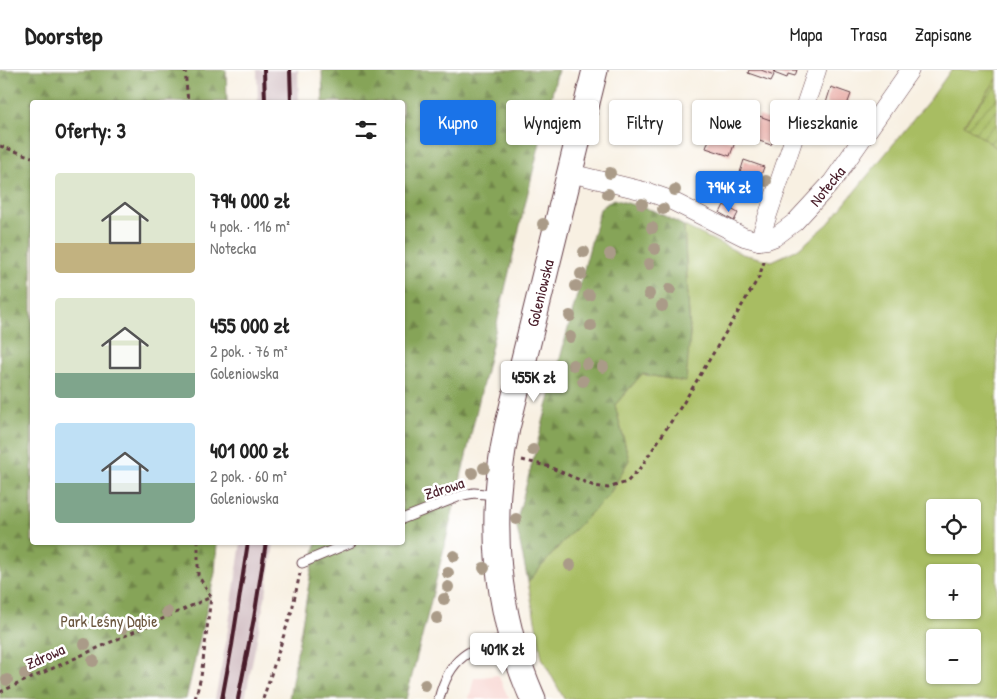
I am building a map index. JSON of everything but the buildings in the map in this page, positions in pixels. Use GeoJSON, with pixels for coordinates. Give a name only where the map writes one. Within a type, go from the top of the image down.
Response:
{"type":"FeatureCollection","features":[{"type":"Feature","properties":{"kind":"street","name":"Goleniowska"},"geometry":{"type":"LineString","coordinates":[[533,699],[511,636],[500,583],[496,529],[498,495],[502,456],[595,70]]}},
{"type":"Feature","properties":{"kind":"street"},"geometry":{"type":"LineString","coordinates":[[570,173],[648,192],[668,199],[744,237],[759,241],[817,70]]}},
{"type":"Feature","properties":{"kind":"street","name":"Notecka"},"geometry":{"type":"LineString","coordinates":[[759,241],[775,237],[795,222],[832,182],[910,70]]}},
{"type":"Feature","properties":{"kind":"lane","name":"Zdrowa"},"geometry":{"type":"LineString","coordinates":[[405,519],[463,495],[474,493],[498,495]]}},
{"type":"Feature","properties":{"kind":"lane"},"geometry":{"type":"LineString","coordinates":[[302,563],[345,545]]}},
{"type":"Feature","properties":{"kind":"lane"},"geometry":{"type":"LineString","coordinates":[[439,699],[445,678],[458,660],[474,650],[511,636]]}},
{"type":"Feature","properties":{"kind":"path"},"geometry":{"type":"LineString","coordinates":[[185,70],[188,100]]}},
{"type":"Feature","properties":{"kind":"path"},"geometry":{"type":"LineString","coordinates":[[0,146],[30,156]]}},
{"type":"Feature","properties":{"kind":"path"},"geometry":{"type":"LineString","coordinates":[[502,456],[547,466],[594,486],[608,488],[627,482],[642,467],[684,402],[759,277],[764,262],[764,248],[759,241]]}},
{"type":"Feature","properties":{"kind":"path"},"geometry":{"type":"LineString","coordinates":[[195,699],[201,677],[211,597],[198,575],[198,545]]}},
{"type":"Feature","properties":{"kind":"path"},"geometry":{"type":"LineString","coordinates":[[263,699],[292,610],[302,563]]}},
{"type":"Feature","properties":{"kind":"path","name":"Zdrowa"},"geometry":{"type":"LineString","coordinates":[[0,692],[211,597]]}},
{"type":"Feature","properties":{"kind":"shaded area"},"geometry":{"type":"Polygon","coordinates":[[[257,70],[298,70],[299,100],[258,100],[257,70]]]}},
{"type":"Feature","properties":{"kind":"shaded area"},"geometry":{"type":"Polygon","coordinates":[[[241,545],[274,545],[245,699],[215,699],[226,643],[241,545]]]}},
{"type":"Feature","properties":{"kind":"shaded area"},"geometry":{"type":"Polygon","coordinates":[[[498,675],[509,699],[469,699],[474,678],[498,675]]]}},
{"type":"Feature","properties":{"kind":"green space","name":"Park Leśny Dąbie"},"geometry":{"type":"Polygon","coordinates":[[[0,70],[226,70],[227,100],[30,100],[30,545],[217,545],[215,573],[186,699],[0,699],[0,70]]]}},
{"type":"Feature","properties":{"kind":"green space"},"geometry":{"type":"Polygon","coordinates":[[[322,70],[558,70],[551,100],[506,100],[506,145],[540,145],[446,542],[406,699],[289,699],[316,545],[405,545],[405,100],[323,100],[322,70]]]}},
{"type":"Feature","properties":{"kind":"green space"},"geometry":{"type":"Polygon","coordinates":[[[951,70],[997,70],[997,79],[964,124],[997,148],[997,699],[564,699],[542,658],[528,582],[567,537],[609,495],[629,460],[615,405],[642,374],[685,382],[690,334],[684,226],[742,254],[772,261],[800,248],[828,224],[931,98],[951,70]]]}},
{"type":"Feature","properties":{"kind":"green space"},"geometry":{"type":"Polygon","coordinates":[[[997,79],[997,148],[964,125],[997,79]]]}},
{"type":"Feature","properties":{"kind":"green space"},"geometry":{"type":"Polygon","coordinates":[[[613,199],[655,211],[684,226],[690,334],[686,382],[642,374],[615,405],[629,460],[609,495],[567,537],[528,582],[516,523],[600,209],[613,199]]]}},
{"type":"Feature","properties":{"kind":"railway"},"geometry":{"type":"LineString","coordinates":[[264,70],[265,100]]}},
{"type":"Feature","properties":{"kind":"railway"},"geometry":{"type":"LineString","coordinates":[[290,70],[291,100]]}},
{"type":"Feature","properties":{"kind":"railway"},"geometry":{"type":"LineString","coordinates":[[222,699],[248,545]]}},
{"type":"Feature","properties":{"kind":"railway"},"geometry":{"type":"LineString","coordinates":[[238,699],[266,545]]}}]}
